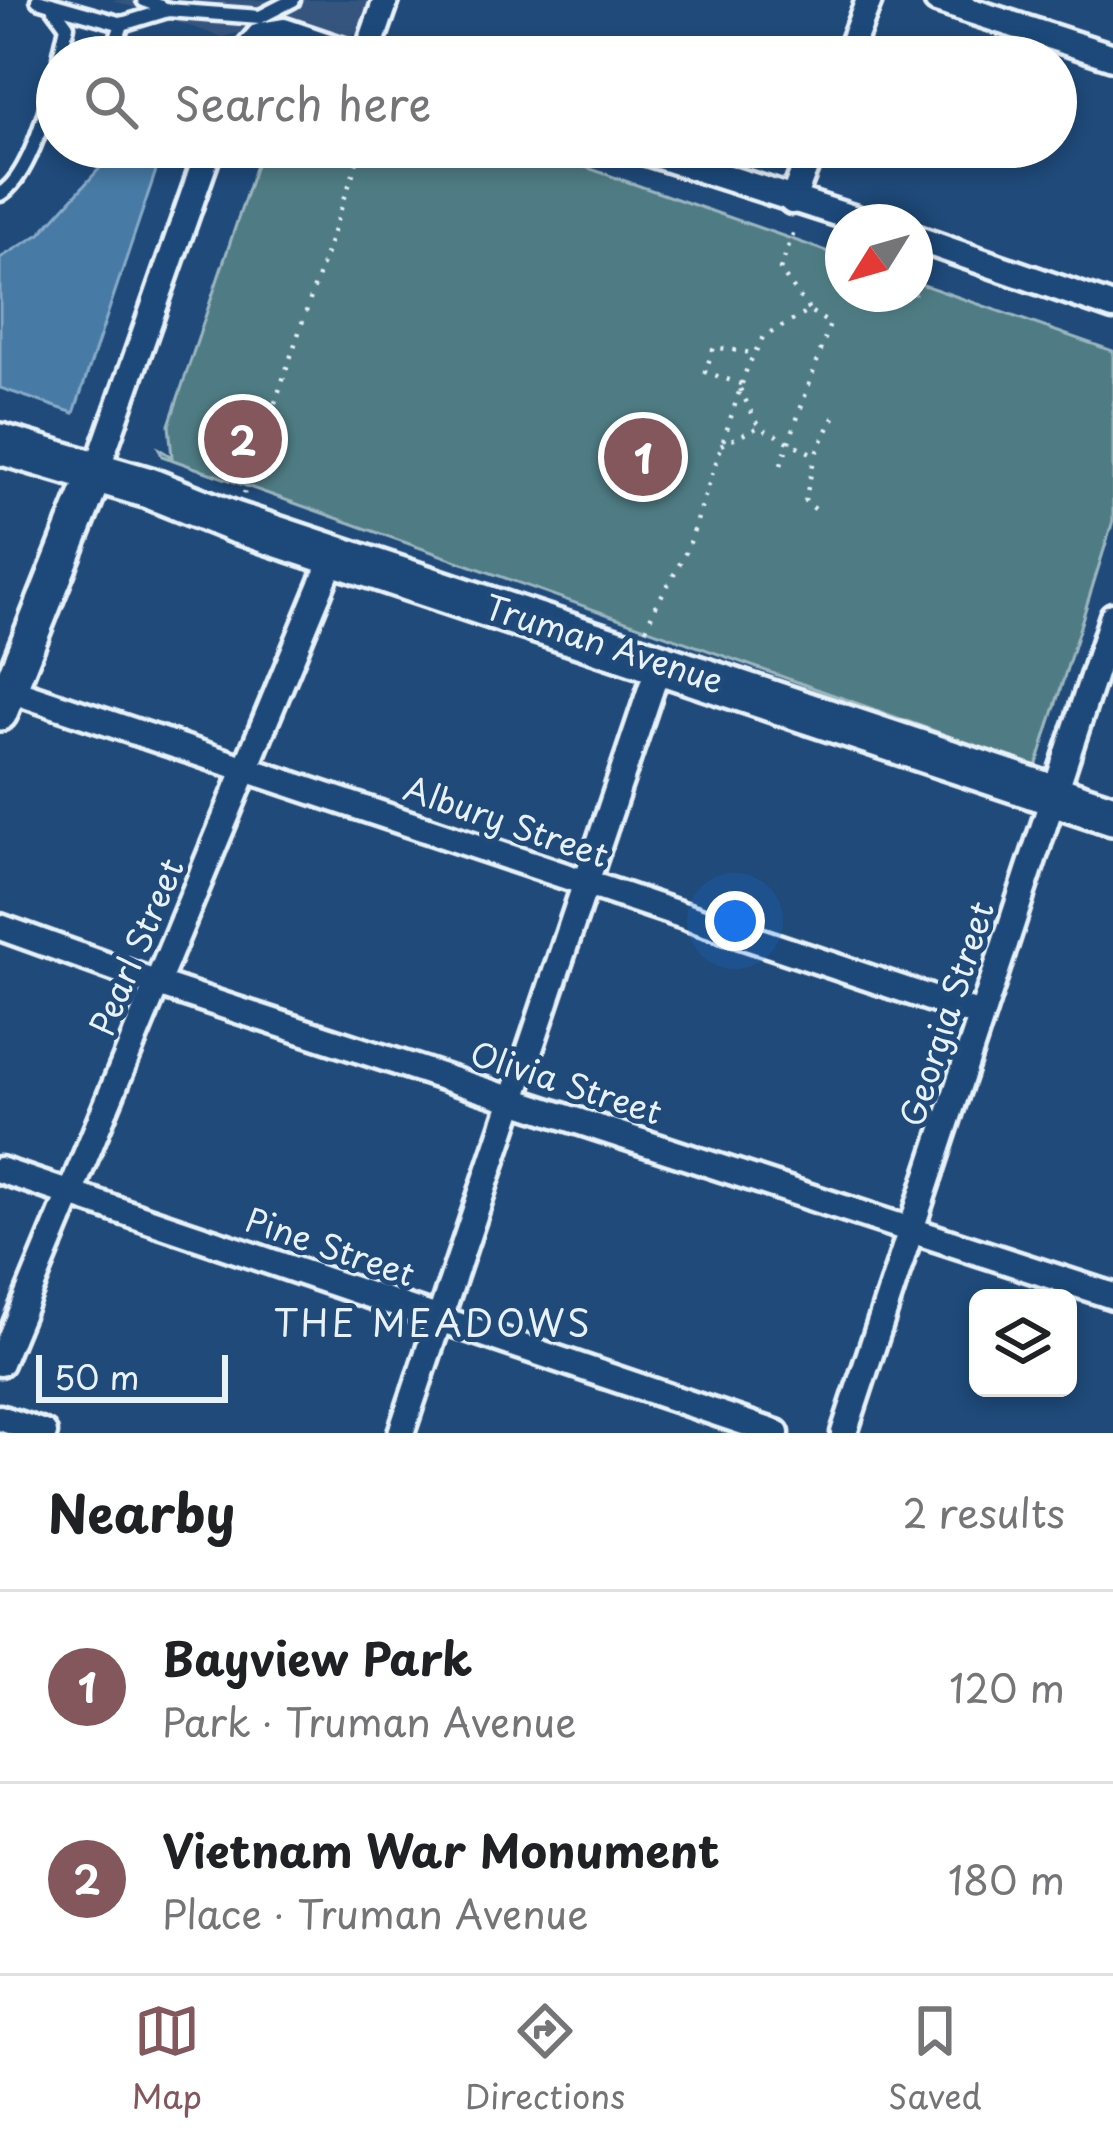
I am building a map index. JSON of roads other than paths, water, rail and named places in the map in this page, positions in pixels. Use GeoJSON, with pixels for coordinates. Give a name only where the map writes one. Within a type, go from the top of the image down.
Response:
{"type":"FeatureCollection","features":[{"type":"Feature","properties":{"kind":"main road","name":"Truman Avenue"},"geometry":{"type":"LineString","coordinates":[[0,443],[149,488],[334,555],[653,647],[1113,815]]}},
{"type":"Feature","properties":{"kind":"street"},"geometry":{"type":"LineString","coordinates":[[372,36],[386,0]]}},
{"type":"Feature","properties":{"kind":"street"},"geometry":{"type":"LineString","coordinates":[[856,36],[869,0]]}},
{"type":"Feature","properties":{"kind":"street"},"geometry":{"type":"LineString","coordinates":[[938,0],[1049,36]]}},
{"type":"Feature","properties":{"kind":"street"},"geometry":{"type":"LineString","coordinates":[[254,36],[260,26],[299,36]]}},
{"type":"Feature","properties":{"kind":"street"},"geometry":{"type":"LineString","coordinates":[[1077,45],[1113,57]]}},
{"type":"Feature","properties":{"kind":"street"},"geometry":{"type":"LineString","coordinates":[[5,702],[95,475],[203,168]]}},
{"type":"Feature","properties":{"kind":"street"},"geometry":{"type":"LineString","coordinates":[[694,168],[825,210]]}},
{"type":"Feature","properties":{"kind":"street"},"geometry":{"type":"LineString","coordinates":[[792,201],[805,168]]}},
{"type":"Feature","properties":{"kind":"street"},"geometry":{"type":"LineString","coordinates":[[933,244],[1113,307]]}},
{"type":"Feature","properties":{"kind":"street","name":"Pearl Street"},"geometry":{"type":"LineString","coordinates":[[0,1363],[334,555]]}},
{"type":"Feature","properties":{"kind":"street","name":"Georgia Street"},"geometry":{"type":"LineString","coordinates":[[844,1433],[1113,616]]}},
{"type":"Feature","properties":{"kind":"street"},"geometry":{"type":"LineString","coordinates":[[401,1433],[586,884],[653,647]]}},
{"type":"Feature","properties":{"kind":"street","name":"Albury Street"},"geometry":{"type":"LineString","coordinates":[[5,702],[247,770],[980,1015]]}},
{"type":"Feature","properties":{"kind":"street","name":"Olivia Street"},"geometry":{"type":"LineString","coordinates":[[0,927],[158,984],[1113,1296]]}},
{"type":"Feature","properties":{"kind":"street","name":"Pine Street"},"geometry":{"type":"LineString","coordinates":[[0,1170],[776,1433]]}},
{"type":"Feature","properties":{"kind":"street"},"geometry":{"type":"LineString","coordinates":[[0,1418],[44,1433]]}},
{"type":"Feature","properties":{"kind":"lane"},"geometry":{"type":"LineString","coordinates":[[144,0],[168,10],[260,26],[293,0]]}},
{"type":"Feature","properties":{"kind":"lane"},"geometry":{"type":"LineString","coordinates":[[248,0],[260,26]]}},
{"type":"Feature","properties":{"kind":"lane"},"geometry":{"type":"LineString","coordinates":[[45,2],[122,24],[168,10]]}},
{"type":"Feature","properties":{"kind":"lane"},"geometry":{"type":"LineString","coordinates":[[45,2],[67,26],[65,36]]}},
{"type":"Feature","properties":{"kind":"lane"},"geometry":{"type":"LineString","coordinates":[[118,36],[122,24]]}},
{"type":"Feature","properties":{"kind":"lane"},"geometry":{"type":"LineString","coordinates":[[0,194],[12,187],[36,135]]}},
{"type":"Feature","properties":{"kind":"place","name":"Vietnam War Monument"},"geometry":{"type":"Point","coordinates":[243,439]}},
{"type":"Feature","properties":{"kind":"place","name":"Bayview Park"},"geometry":{"type":"Point","coordinates":[643,457]}},
{"type":"Feature","properties":{"kind":"district","name":"THE MEADOWS"},"geometry":{"type":"Point","coordinates":[433,1324]}}]}
